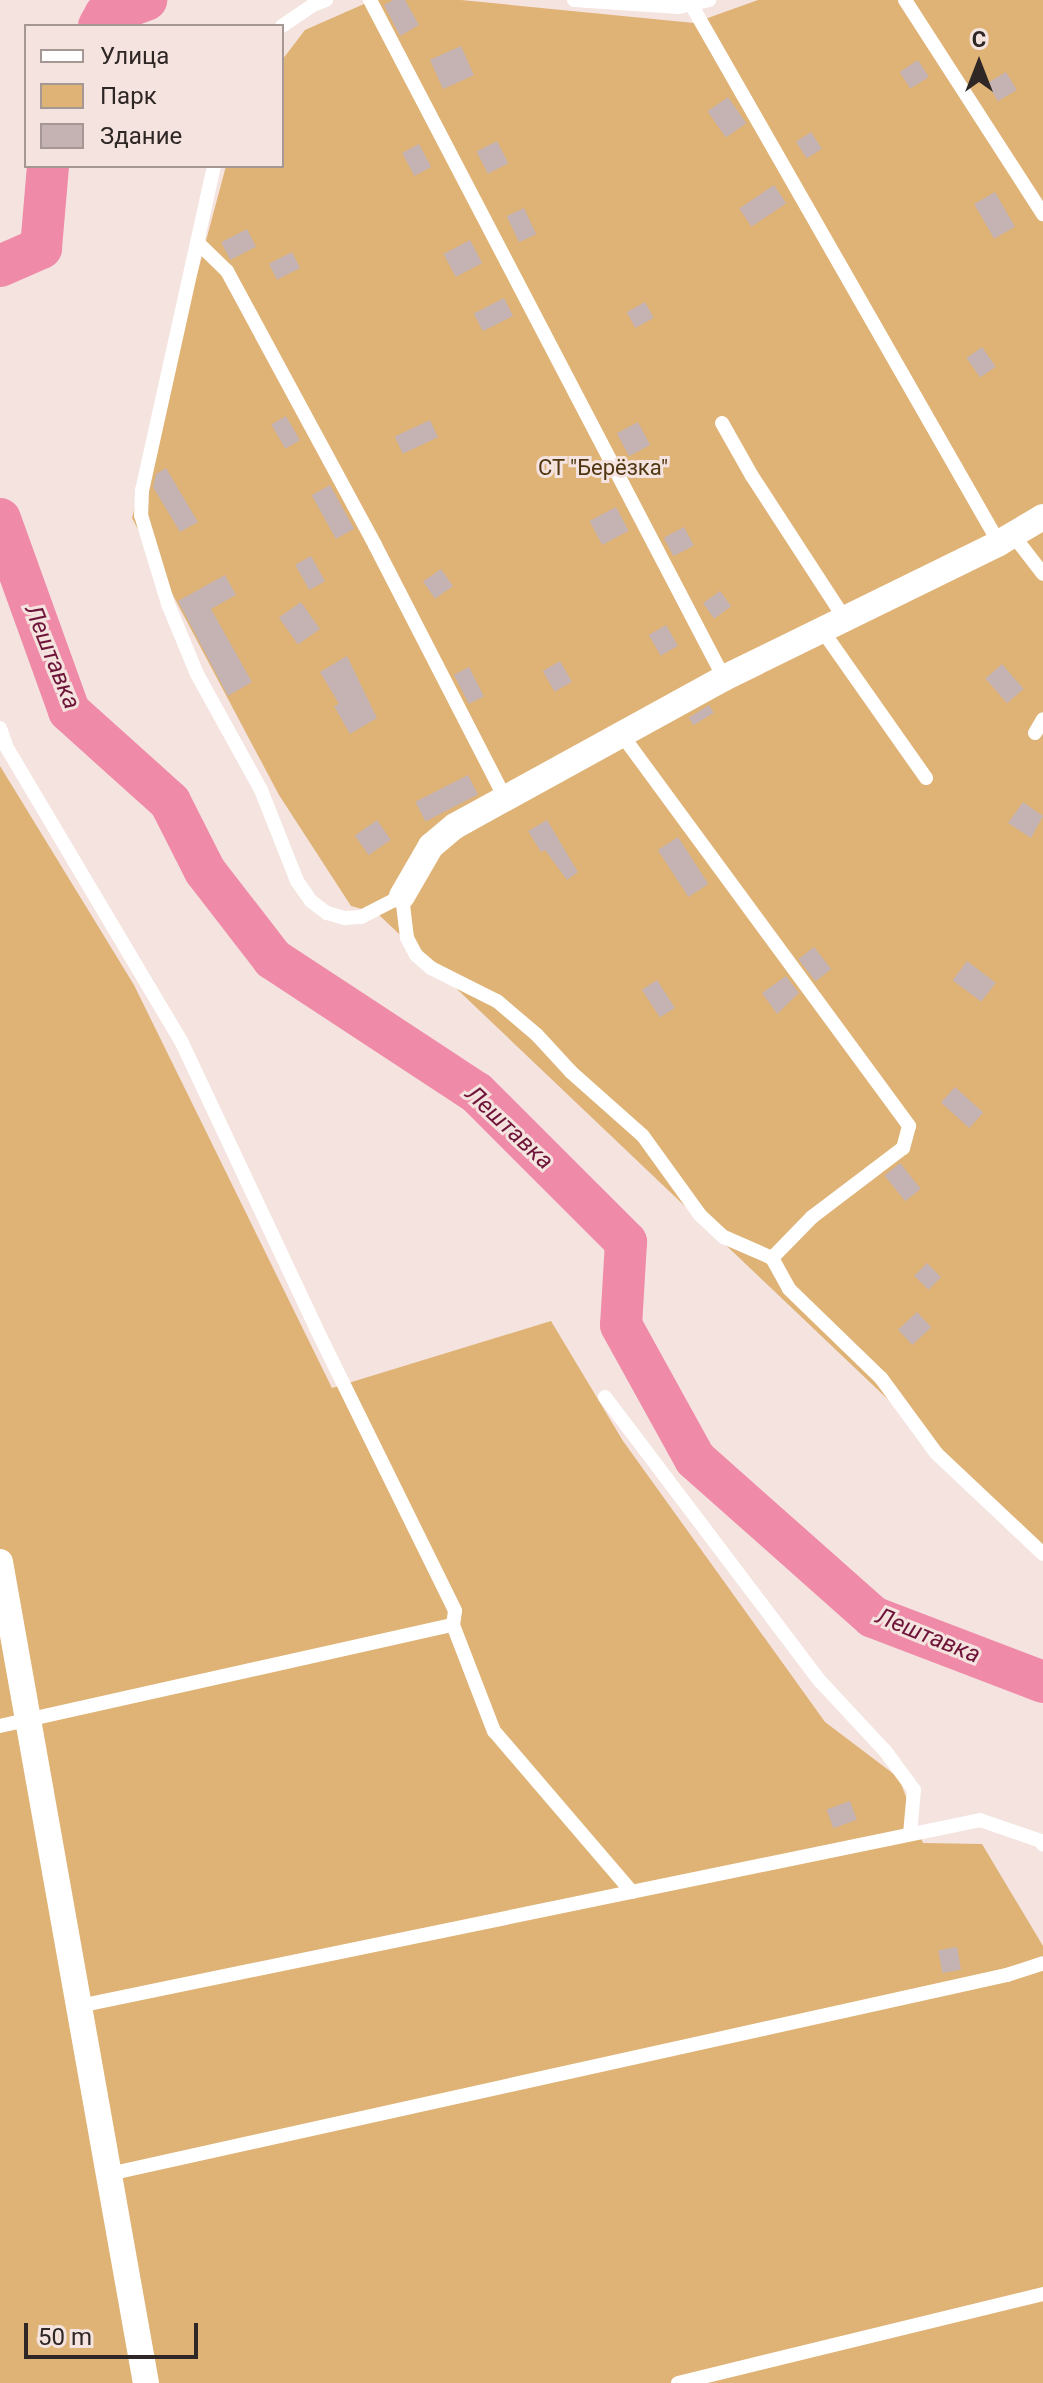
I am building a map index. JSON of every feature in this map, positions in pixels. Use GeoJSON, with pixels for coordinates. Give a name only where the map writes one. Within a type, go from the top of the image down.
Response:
{"type":"FeatureCollection","features":[{"type":"Feature","properties":{"kind":"street"},"geometry":{"type":"LineString","coordinates":[[402,896],[431,846],[455,826],[724,678],[1006,539],[1043,517]]}},
{"type":"Feature","properties":{"kind":"street"},"geometry":{"type":"LineString","coordinates":[[0,1562],[146,2383]]}},
{"type":"Feature","properties":{"kind":"lane"},"geometry":{"type":"LineString","coordinates":[[284,25],[326,0]]}},
{"type":"Feature","properties":{"kind":"lane"},"geometry":{"type":"LineString","coordinates":[[370,0],[724,678]]}},
{"type":"Feature","properties":{"kind":"lane"},"geometry":{"type":"LineString","coordinates":[[574,0],[692,6],[709,0]]}},
{"type":"Feature","properties":{"kind":"lane"},"geometry":{"type":"LineString","coordinates":[[905,0],[1043,214]]}},
{"type":"Feature","properties":{"kind":"lane"},"geometry":{"type":"LineString","coordinates":[[692,6],[1006,539],[1043,574]]}},
{"type":"Feature","properties":{"kind":"lane"},"geometry":{"type":"LineString","coordinates":[[214,168],[142,490],[145,538],[197,674],[261,790],[297,881],[311,901],[327,913],[345,918],[361,917],[402,896],[407,938],[416,955],[431,968],[497,1001],[537,1035],[571,1072],[643,1136],[700,1215],[724,1237],[772,1258],[789,1289],[881,1378],[936,1453],[1043,1554]]}},
{"type":"Feature","properties":{"kind":"lane"},"geometry":{"type":"LineString","coordinates":[[197,242],[227,271],[375,545],[506,800]]}},
{"type":"Feature","properties":{"kind":"lane"},"geometry":{"type":"LineString","coordinates":[[722,423],[834,624],[926,778]]}},
{"type":"Feature","properties":{"kind":"lane"},"geometry":{"type":"LineString","coordinates":[[1035,733],[1043,719]]}},
{"type":"Feature","properties":{"kind":"lane"},"geometry":{"type":"LineString","coordinates":[[0,728],[7,748],[182,1043],[455,1611],[453,1625],[494,1731],[632,1892]]}},
{"type":"Feature","properties":{"kind":"lane"},"geometry":{"type":"LineString","coordinates":[[622,735],[877,1086],[904,1115],[909,1126],[903,1148],[812,1217],[772,1258]]}},
{"type":"Feature","properties":{"kind":"lane"},"geometry":{"type":"LineString","coordinates":[[605,1397],[820,1681],[886,1752],[914,1790],[910,1834]]}},
{"type":"Feature","properties":{"kind":"lane"},"geometry":{"type":"LineString","coordinates":[[0,1726],[453,1625]]}},
{"type":"Feature","properties":{"kind":"lane"},"geometry":{"type":"LineString","coordinates":[[79,2006],[980,1820],[1041,1841],[1043,1845]]}},
{"type":"Feature","properties":{"kind":"lane"},"geometry":{"type":"LineString","coordinates":[[109,2174],[1007,1975],[1043,1963]]}},
{"type":"Feature","properties":{"kind":"lane"},"geometry":{"type":"LineString","coordinates":[[678,2383],[1043,2294]]}},
{"type":"Feature","properties":{"kind":"green space","name":"СТ \"Берёзка\""},"geometry":{"type":"Polygon","coordinates":[[[373,0],[461,0],[694,23],[758,0],[1043,0],[1043,1547],[377,913],[351,906],[279,795],[132,518],[225,168],[284,168],[284,57],[305,30],[373,0]]]}},
{"type":"Feature","properties":{"kind":"green space"},"geometry":{"type":"Polygon","coordinates":[[[0,766],[134,985],[332,1388],[551,1321],[623,1441],[825,1722],[899,1778],[923,1843],[982,1844],[1043,1946],[1043,2383],[0,2383],[0,766]]]}},
{"type":"Feature","properties":{"kind":"building"},"geometry":{"type":"Polygon","coordinates":[[[393,0],[405,0],[419,25],[400,36],[384,5],[393,0]]]}},
{"type":"Feature","properties":{"kind":"building"},"geometry":{"type":"Polygon","coordinates":[[[461,46],[474,75],[443,89],[430,60],[461,46]]]}},
{"type":"Feature","properties":{"kind":"building"},"geometry":{"type":"Polygon","coordinates":[[[918,60],[929,77],[910,89],[900,72],[918,60]]]}},
{"type":"Feature","properties":{"kind":"building"},"geometry":{"type":"Polygon","coordinates":[[[1006,72],[1017,90],[998,101],[987,83],[1006,72]]]}},
{"type":"Feature","properties":{"kind":"building"},"geometry":{"type":"Polygon","coordinates":[[[728,97],[746,123],[726,138],[708,111],[728,97]]]}},
{"type":"Feature","properties":{"kind":"building"},"geometry":{"type":"Polygon","coordinates":[[[811,132],[822,149],[807,159],[796,142],[811,132]]]}},
{"type":"Feature","properties":{"kind":"building"},"geometry":{"type":"Polygon","coordinates":[[[497,141],[508,163],[488,174],[477,151],[497,141]]]}},
{"type":"Feature","properties":{"kind":"building"},"geometry":{"type":"Polygon","coordinates":[[[419,144],[431,167],[414,176],[402,153],[419,144]]]}},
{"type":"Feature","properties":{"kind":"building"},"geometry":{"type":"Polygon","coordinates":[[[774,185],[786,203],[751,227],[739,208],[774,185]]]}},
{"type":"Feature","properties":{"kind":"building"},"geometry":{"type":"Polygon","coordinates":[[[995,192],[1015,227],[994,239],[974,204],[995,192]]]}},
{"type":"Feature","properties":{"kind":"building"},"geometry":{"type":"Polygon","coordinates":[[[524,208],[536,234],[519,242],[507,216],[524,208]]]}},
{"type":"Feature","properties":{"kind":"building"},"geometry":{"type":"Polygon","coordinates":[[[247,229],[256,247],[230,260],[221,242],[247,229]]]}},
{"type":"Feature","properties":{"kind":"building"},"geometry":{"type":"Polygon","coordinates":[[[470,240],[482,263],[456,277],[444,254],[470,240]]]}},
{"type":"Feature","properties":{"kind":"building"},"geometry":{"type":"Polygon","coordinates":[[[292,252],[300,268],[277,280],[269,264],[292,252]]]}},
{"type":"Feature","properties":{"kind":"building"},"geometry":{"type":"Polygon","coordinates":[[[504,298],[513,316],[483,331],[474,313],[504,298]]]}},
{"type":"Feature","properties":{"kind":"building"},"geometry":{"type":"Polygon","coordinates":[[[645,302],[654,318],[635,328],[627,312],[645,302]]]}},
{"type":"Feature","properties":{"kind":"building"},"geometry":{"type":"Polygon","coordinates":[[[982,347],[996,367],[980,378],[966,358],[982,347]]]}},
{"type":"Feature","properties":{"kind":"building"},"geometry":{"type":"Polygon","coordinates":[[[286,416],[300,440],[285,449],[271,424],[286,416]]]}},
{"type":"Feature","properties":{"kind":"building"},"geometry":{"type":"Polygon","coordinates":[[[430,420],[438,437],[403,454],[395,436],[430,420]]]}},
{"type":"Feature","properties":{"kind":"building"},"geometry":{"type":"Polygon","coordinates":[[[638,422],[650,445],[629,456],[617,433],[638,422]]]}},
{"type":"Feature","properties":{"kind":"building"},"geometry":{"type":"Polygon","coordinates":[[[166,468],[198,522],[180,532],[153,487],[156,474],[166,468]]]}},
{"type":"Feature","properties":{"kind":"building"},"geometry":{"type":"Polygon","coordinates":[[[330,485],[354,529],[336,539],[312,495],[330,485]]]}},
{"type":"Feature","properties":{"kind":"building"},"geometry":{"type":"Polygon","coordinates":[[[616,507],[629,531],[602,545],[590,521],[616,507]]]}},
{"type":"Feature","properties":{"kind":"building"},"geometry":{"type":"Polygon","coordinates":[[[684,527],[694,546],[674,556],[664,538],[684,527]]]}},
{"type":"Feature","properties":{"kind":"building"},"geometry":{"type":"Polygon","coordinates":[[[311,556],[325,581],[309,590],[295,565],[311,556]]]}},
{"type":"Feature","properties":{"kind":"building"},"geometry":{"type":"Polygon","coordinates":[[[441,569],[453,586],[435,599],[423,582],[441,569]]]}},
{"type":"Feature","properties":{"kind":"building"},"geometry":{"type":"Polygon","coordinates":[[[225,575],[236,595],[211,609],[252,682],[228,696],[178,601],[225,575]]]}},
{"type":"Feature","properties":{"kind":"building"},"geometry":{"type":"Polygon","coordinates":[[[720,591],[731,606],[714,619],[703,603],[720,591]]]}},
{"type":"Feature","properties":{"kind":"building"},"geometry":{"type":"Polygon","coordinates":[[[301,602],[320,629],[298,645],[279,617],[301,602]]]}},
{"type":"Feature","properties":{"kind":"building"},"geometry":{"type":"Polygon","coordinates":[[[666,625],[678,646],[661,656],[649,635],[666,625]]]}},
{"type":"Feature","properties":{"kind":"building"},"geometry":{"type":"Polygon","coordinates":[[[347,656],[377,718],[350,734],[334,706],[339,704],[320,672],[347,656]]]}},
{"type":"Feature","properties":{"kind":"building"},"geometry":{"type":"Polygon","coordinates":[[[560,661],[572,682],[555,692],[543,671],[560,661]]]}},
{"type":"Feature","properties":{"kind":"building"},"geometry":{"type":"Polygon","coordinates":[[[1002,664],[1024,689],[1007,703],[985,678],[1002,664]]]}},
{"type":"Feature","properties":{"kind":"building"},"geometry":{"type":"Polygon","coordinates":[[[469,667],[484,696],[469,704],[454,675],[469,667]]]}},
{"type":"Feature","properties":{"kind":"building"},"geometry":{"type":"Polygon","coordinates":[[[709,705],[714,713],[693,725],[689,718],[709,705]]]}},
{"type":"Feature","properties":{"kind":"building"},"geometry":{"type":"Polygon","coordinates":[[[468,775],[478,795],[425,821],[415,802],[468,775]]]}},
{"type":"Feature","properties":{"kind":"building"},"geometry":{"type":"Polygon","coordinates":[[[1023,802],[1043,816],[1031,838],[1008,823],[1023,802]]]}},
{"type":"Feature","properties":{"kind":"building"},"geometry":{"type":"Polygon","coordinates":[[[377,820],[391,840],[369,855],[355,835],[377,820]]]}},
{"type":"Feature","properties":{"kind":"building"},"geometry":{"type":"Polygon","coordinates":[[[547,820],[578,872],[567,880],[545,850],[541,852],[528,831],[547,820]]]}},
{"type":"Feature","properties":{"kind":"building"},"geometry":{"type":"Polygon","coordinates":[[[678,837],[708,884],[688,897],[658,850],[678,837]]]}},
{"type":"Feature","properties":{"kind":"building"},"geometry":{"type":"Polygon","coordinates":[[[814,947],[831,969],[815,981],[798,959],[814,947]]]}},
{"type":"Feature","properties":{"kind":"building"},"geometry":{"type":"Polygon","coordinates":[[[967,961],[996,983],[981,1002],[953,980],[967,961]]]}},
{"type":"Feature","properties":{"kind":"building"},"geometry":{"type":"Polygon","coordinates":[[[786,976],[799,993],[777,1014],[762,993],[786,976]]]}},
{"type":"Feature","properties":{"kind":"building"},"geometry":{"type":"Polygon","coordinates":[[[657,980],[675,1008],[660,1017],[642,990],[657,980]]]}},
{"type":"Feature","properties":{"kind":"building"},"geometry":{"type":"Polygon","coordinates":[[[955,1087],[983,1112],[969,1128],[941,1103],[955,1087]]]}},
{"type":"Feature","properties":{"kind":"building"},"geometry":{"type":"Polygon","coordinates":[[[900,1163],[921,1189],[905,1201],[884,1176],[900,1163]]]}},
{"type":"Feature","properties":{"kind":"building"},"geometry":{"type":"Polygon","coordinates":[[[927,1263],[941,1277],[928,1290],[914,1276],[927,1263]]]}},
{"type":"Feature","properties":{"kind":"building"},"geometry":{"type":"Polygon","coordinates":[[[917,1312],[931,1327],[912,1345],[898,1330],[917,1312]]]}},
{"type":"Feature","properties":{"kind":"building"},"geometry":{"type":"Polygon","coordinates":[[[850,1801],[857,1820],[833,1828],[827,1810],[850,1801]]]}},
{"type":"Feature","properties":{"kind":"building"},"geometry":{"type":"Polygon","coordinates":[[[957,1947],[961,1970],[942,1973],[938,1950],[957,1947]]]}},
{"type":"Feature","properties":{"kind":"waterway","name":"Лештавка"},"geometry":{"type":"LineString","coordinates":[[100,24],[105,15],[146,0]]}},
{"type":"Feature","properties":{"kind":"waterway","name":"Лештавка"},"geometry":{"type":"LineString","coordinates":[[0,266],[41,248],[48,168]]}},
{"type":"Feature","properties":{"kind":"waterway","name":"Лештавка"},"geometry":{"type":"LineString","coordinates":[[0,519],[69,711],[170,802],[205,871],[273,959],[477,1093],[626,1242],[621,1325],[695,1459],[873,1617],[1043,1682]]}}]}
